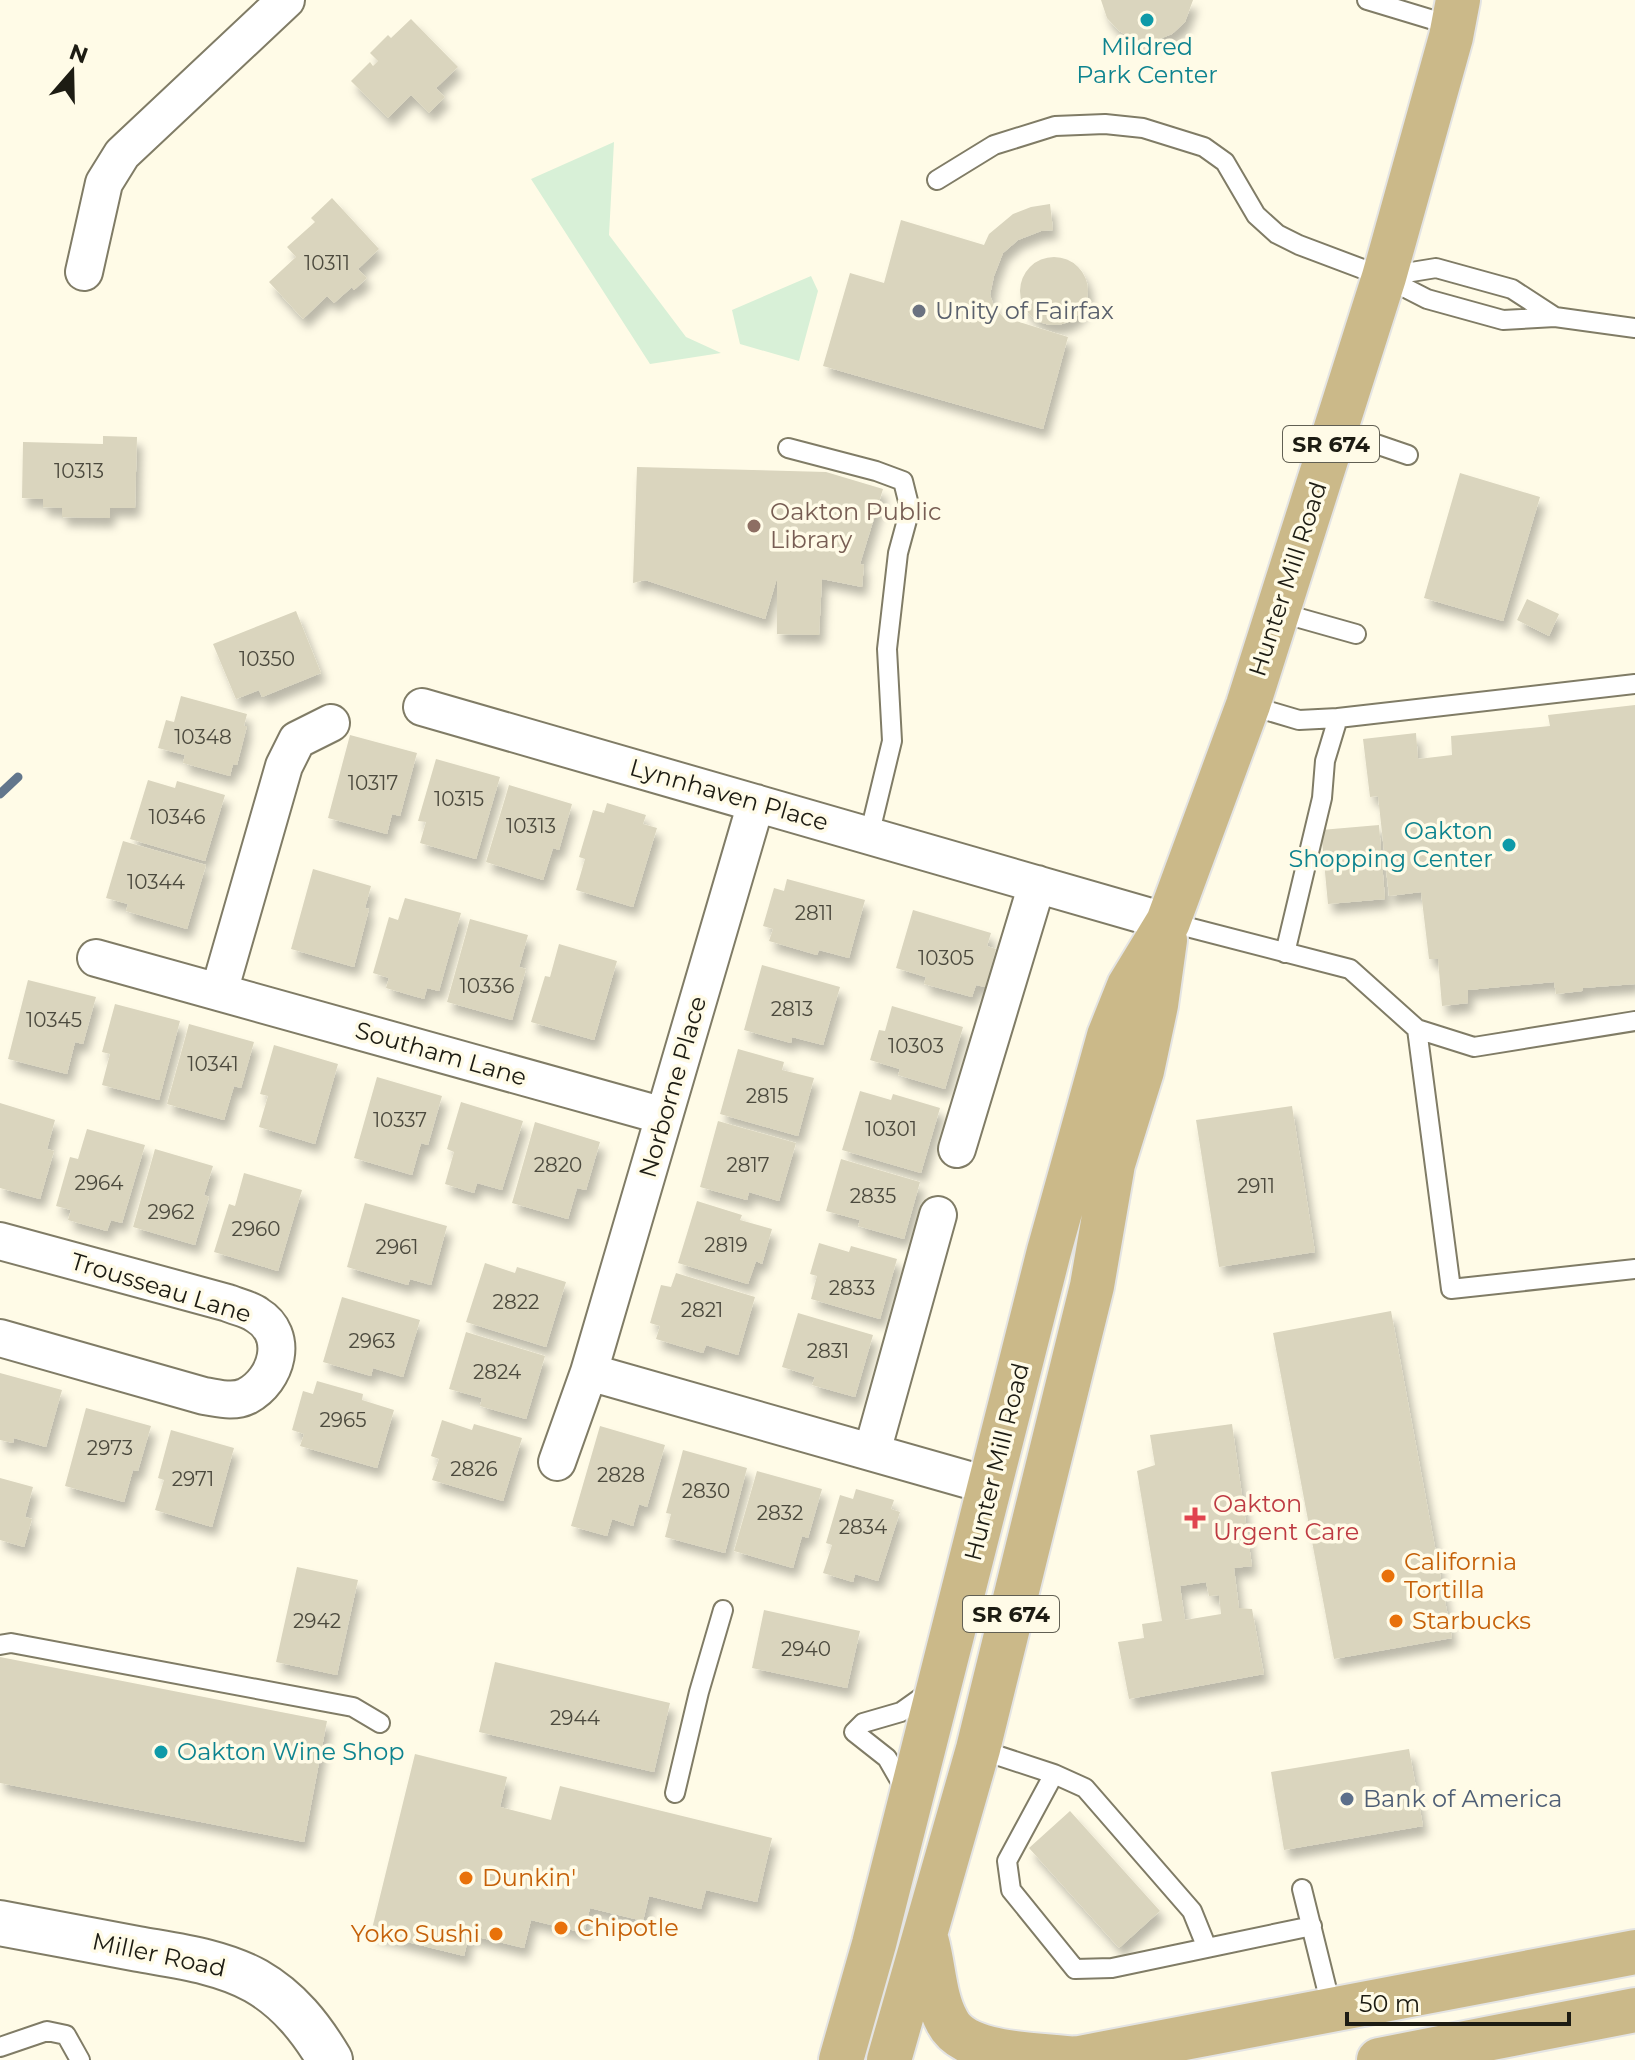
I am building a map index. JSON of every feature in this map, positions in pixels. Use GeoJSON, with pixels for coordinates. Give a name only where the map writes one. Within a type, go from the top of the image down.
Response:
{"type":"FeatureCollection","features":[{"type":"Feature","properties":{"kind":"main road","name":"Hunter Mill Road"},"geometry":{"type":"LineString","coordinates":[[889,2060],[978,1749],[1046,1368],[1074,1156],[1109,1036],[1129,986],[1168,922],[1248,705],[1384,277],[1456,13]]}},
{"type":"Feature","properties":{"kind":"main road","name":"Hunter Mill Road"},"geometry":{"type":"LineString","coordinates":[[841,2060],[874,1944],[990,1486],[1046,1368]]}},
{"type":"Feature","properties":{"kind":"main road"},"geometry":{"type":"LineString","coordinates":[[926,1935],[947,2024],[967,2042],[990,2049],[1072,2059],[1635,1952]]}},
{"type":"Feature","properties":{"kind":"main road"},"geometry":{"type":"LineString","coordinates":[[1379,2060],[1635,2010]]}},
{"type":"Feature","properties":{"kind":"street"},"geometry":{"type":"LineString","coordinates":[[84,272],[104,183],[122,154],[286,0]]}},
{"type":"Feature","properties":{"kind":"street","name":"Lynnhaven Place"},"geometry":{"type":"LineString","coordinates":[[422,707],[1168,922]]}},
{"type":"Feature","properties":{"kind":"street"},"geometry":{"type":"LineString","coordinates":[[219,992],[284,766],[297,740],[331,723]]}},
{"type":"Feature","properties":{"kind":"street","name":"Norborne Place"},"geometry":{"type":"LineString","coordinates":[[557,1462],[589,1372],[756,803]]}},
{"type":"Feature","properties":{"kind":"street"},"geometry":{"type":"LineString","coordinates":[[957,1149],[1037,884]]}},
{"type":"Feature","properties":{"kind":"street","name":"Southam Lane"},"geometry":{"type":"LineString","coordinates":[[96,958],[664,1116]]}},
{"type":"Feature","properties":{"kind":"street"},"geometry":{"type":"LineString","coordinates":[[872,1452],[938,1215]]}},
{"type":"Feature","properties":{"kind":"street","name":"Trousseau Lane"},"geometry":{"type":"LineString","coordinates":[[0,1241],[228,1303],[259,1315],[277,1337],[277,1354],[269,1379],[247,1396],[231,1400],[204,1396],[0,1338]]}},
{"type":"Feature","properties":{"kind":"street"},"geometry":{"type":"LineString","coordinates":[[589,1372],[990,1486]]}},
{"type":"Feature","properties":{"kind":"street","name":"Miller Road"},"geometry":{"type":"LineString","coordinates":[[7,1928],[188,1958],[231,1970],[256,1981],[285,2002],[306,2023],[330,2060]]}},
{"type":"Feature","properties":{"kind":"lane"},"geometry":{"type":"LineString","coordinates":[[1367,0],[1456,13]]}},
{"type":"Feature","properties":{"kind":"lane"},"geometry":{"type":"LineString","coordinates":[[937,180],[994,145],[1055,126],[1105,124],[1143,128],[1204,147],[1225,162],[1256,215],[1277,234],[1384,277],[1427,299],[1503,320],[1555,317],[1635,328]]}},
{"type":"Feature","properties":{"kind":"lane"},"geometry":{"type":"LineString","coordinates":[[1384,277],[1436,268],[1512,289],[1555,317]]}},
{"type":"Feature","properties":{"kind":"lane"},"geometry":{"type":"LineString","coordinates":[[1335,430],[1408,455]]}},
{"type":"Feature","properties":{"kind":"lane"},"geometry":{"type":"LineString","coordinates":[[788,448],[903,481],[910,509],[898,553],[887,649],[892,741],[869,836]]}},
{"type":"Feature","properties":{"kind":"lane"},"geometry":{"type":"LineString","coordinates":[[1278,612],[1356,634]]}},
{"type":"Feature","properties":{"kind":"lane"},"geometry":{"type":"LineString","coordinates":[[1248,705],[1299,720],[1338,718],[1635,684]]}},
{"type":"Feature","properties":{"kind":"lane"},"geometry":{"type":"LineString","coordinates":[[1285,953],[1322,798],[1325,761],[1338,718]]}},
{"type":"Feature","properties":{"kind":"lane"},"geometry":{"type":"LineString","coordinates":[[1168,922],[1350,969],[1417,1029],[1474,1047],[1635,1021]]}},
{"type":"Feature","properties":{"kind":"lane"},"geometry":{"type":"LineString","coordinates":[[1417,1029],[1451,1289],[1635,1269]]}},
{"type":"Feature","properties":{"kind":"lane"},"geometry":{"type":"LineString","coordinates":[[675,1793],[699,1692],[723,1610]]}},
{"type":"Feature","properties":{"kind":"lane"},"geometry":{"type":"LineString","coordinates":[[0,1645],[11,1643],[353,1707],[380,1723]]}},
{"type":"Feature","properties":{"kind":"lane"},"geometry":{"type":"LineString","coordinates":[[910,1799],[887,1758],[854,1732],[863,1723],[901,1712],[941,1683]]}},
{"type":"Feature","properties":{"kind":"lane"},"geometry":{"type":"LineString","coordinates":[[978,1749],[1054,1774],[1085,1788],[1192,1911],[1207,1948]]}},
{"type":"Feature","properties":{"kind":"lane"},"geometry":{"type":"LineString","coordinates":[[1054,1774],[1007,1861],[1011,1890],[1075,1969],[1112,1968],[1312,1926]]}},
{"type":"Feature","properties":{"kind":"lane"},"geometry":{"type":"LineString","coordinates":[[1302,1889],[1332,2010]]}},
{"type":"Feature","properties":{"kind":"lane"},"geometry":{"type":"LineString","coordinates":[[0,2047],[47,2031],[66,2035],[80,2060]]}},
{"type":"Feature","properties":{"kind":"green space"},"geometry":{"type":"Polygon","coordinates":[[[614,142],[609,235],[686,337],[721,353],[650,364],[531,179],[614,142]]]}},
{"type":"Feature","properties":{"kind":"green space"},"geometry":{"type":"Polygon","coordinates":[[[811,276],[818,291],[799,361],[740,344],[732,310],[811,276]]]}},
{"type":"Feature","properties":{"kind":"building","name":"Mildred Park Center"},"geometry":{"type":"Polygon","coordinates":[[[1101,0],[1193,0],[1185,22],[1172,34],[1154,41],[1136,40],[1119,31],[1107,18],[1101,0]]]}},
{"type":"Feature","properties":{"kind":"building"},"geometry":{"type":"Polygon","coordinates":[[[411,19],[458,67],[436,88],[445,97],[429,113],[411,95],[388,118],[351,81],[370,62],[373,66],[378,61],[370,53],[411,19]]]}},
{"type":"Feature","properties":{"kind":"building"},"geometry":{"type":"Polygon","coordinates":[[[332,198],[379,249],[358,269],[367,278],[354,290],[352,287],[334,303],[327,296],[303,319],[269,282],[296,257],[287,247],[315,222],[311,218],[332,198]]]}},
{"type":"Feature","properties":{"kind":"building","name":"Unity of Fairfax"},"geometry":{"type":"Polygon","coordinates":[[[1050,204],[1053,230],[1018,240],[1003,253],[990,295],[1003,317],[1068,337],[1043,429],[823,366],[850,273],[884,283],[901,220],[984,245],[989,234],[1013,214],[1050,204]]]}},
{"type":"Feature","properties":{"kind":"building","name":"Unity of Fairfax"},"geometry":{"type":"Polygon","coordinates":[[[1054,257],[1078,267],[1088,291],[1078,315],[1054,325],[1030,315],[1020,291],[1030,267],[1054,257]]]}},
{"type":"Feature","properties":{"kind":"building"},"geometry":{"type":"Polygon","coordinates":[[[103,436],[137,437],[135,508],[110,508],[110,518],[62,517],[62,508],[43,507],[43,499],[22,498],[23,442],[103,444],[103,436]]]}},
{"type":"Feature","properties":{"kind":"building","name":"Oakton Public Library"},"geometry":{"type":"Polygon","coordinates":[[[637,467],[826,472],[883,489],[860,564],[864,565],[862,587],[822,579],[819,635],[777,634],[777,578],[765,619],[645,580],[633,583],[637,467]]]}},
{"type":"Feature","properties":{"kind":"building"},"geometry":{"type":"Polygon","coordinates":[[[1460,473],[1540,497],[1503,621],[1424,598],[1460,473]]]}},
{"type":"Feature","properties":{"kind":"building"},"geometry":{"type":"Polygon","coordinates":[[[1527,599],[1559,614],[1549,636],[1517,620],[1527,599]]]}},
{"type":"Feature","properties":{"kind":"building"},"geometry":{"type":"Polygon","coordinates":[[[296,611],[321,673],[262,697],[259,690],[236,699],[213,644],[296,611]]]}},
{"type":"Feature","properties":{"kind":"building"},"geometry":{"type":"Polygon","coordinates":[[[181,696],[247,714],[237,765],[233,764],[230,776],[183,763],[185,755],[158,748],[166,720],[174,722],[181,696]]]}},
{"type":"Feature","properties":{"kind":"building","name":"Oakton Shopping Center"},"geometry":{"type":"Polygon","coordinates":[[[1635,705],[1635,984],[1583,988],[1582,991],[1556,994],[1554,982],[1468,990],[1468,1003],[1442,1006],[1438,959],[1429,959],[1421,892],[1389,896],[1378,796],[1370,797],[1363,739],[1416,733],[1418,759],[1452,755],[1451,736],[1550,726],[1548,715],[1635,705]]]}},
{"type":"Feature","properties":{"kind":"building"},"geometry":{"type":"Polygon","coordinates":[[[350,735],[417,753],[400,816],[392,814],[387,834],[328,818],[350,735]]]}},
{"type":"Feature","properties":{"kind":"building"},"geometry":{"type":"Polygon","coordinates":[[[436,759],[500,777],[476,859],[420,843],[426,822],[418,821],[436,759]]]}},
{"type":"Feature","properties":{"kind":"building"},"geometry":{"type":"Polygon","coordinates":[[[148,780],[175,788],[177,781],[225,795],[205,861],[130,839],[148,780]]]}},
{"type":"Feature","properties":{"kind":"building"},"geometry":{"type":"Polygon","coordinates":[[[509,785],[572,804],[559,850],[553,848],[543,880],[486,862],[509,785]]]}},
{"type":"Feature","properties":{"kind":"building"},"geometry":{"type":"Polygon","coordinates":[[[607,803],[646,815],[643,824],[657,828],[633,907],[576,890],[585,859],[579,857],[593,810],[604,813],[607,803]]]}},
{"type":"Feature","properties":{"kind":"building"},"geometry":{"type":"Polygon","coordinates":[[[1379,825],[1385,899],[1328,904],[1321,830],[1379,825]]]}},
{"type":"Feature","properties":{"kind":"building"},"geometry":{"type":"Polygon","coordinates":[[[123,841],[206,865],[187,929],[126,911],[128,904],[106,898],[123,841]]]}},
{"type":"Feature","properties":{"kind":"building"},"geometry":{"type":"Polygon","coordinates":[[[313,869],[371,886],[365,908],[369,909],[354,967],[291,949],[313,869]]]}},
{"type":"Feature","properties":{"kind":"building"},"geometry":{"type":"Polygon","coordinates":[[[787,879],[865,900],[849,958],[819,950],[817,955],[769,941],[773,929],[763,926],[774,888],[784,891],[787,879]]]}},
{"type":"Feature","properties":{"kind":"building"},"geometry":{"type":"Polygon","coordinates":[[[405,898],[461,913],[439,991],[427,988],[424,999],[386,988],[389,978],[373,973],[389,917],[398,920],[405,898]]]}},
{"type":"Feature","properties":{"kind":"building"},"geometry":{"type":"Polygon","coordinates":[[[913,910],[991,933],[987,946],[996,949],[985,987],[976,985],[972,997],[924,984],[926,977],[896,968],[913,910]]]}},
{"type":"Feature","properties":{"kind":"building"},"geometry":{"type":"Polygon","coordinates":[[[470,919],[528,935],[519,967],[526,969],[512,1020],[447,1002],[470,919]]]}},
{"type":"Feature","properties":{"kind":"building"},"geometry":{"type":"Polygon","coordinates":[[[559,944],[617,961],[594,1040],[531,1022],[545,976],[550,977],[559,944]]]}},
{"type":"Feature","properties":{"kind":"building"},"geometry":{"type":"Polygon","coordinates":[[[762,965],[840,987],[823,1045],[792,1037],[791,1043],[744,1030],[762,965]]]}},
{"type":"Feature","properties":{"kind":"building"},"geometry":{"type":"Polygon","coordinates":[[[28,980],[96,997],[83,1044],[75,1042],[67,1074],[8,1059],[28,980]]]}},
{"type":"Feature","properties":{"kind":"building"},"geometry":{"type":"Polygon","coordinates":[[[115,1004],[180,1021],[159,1100],[102,1085],[110,1054],[102,1052],[115,1004]]]}},
{"type":"Feature","properties":{"kind":"building"},"geometry":{"type":"Polygon","coordinates":[[[892,1006],[963,1027],[945,1089],[898,1075],[900,1069],[870,1060],[879,1030],[885,1031],[892,1006]]]}},
{"type":"Feature","properties":{"kind":"building"},"geometry":{"type":"Polygon","coordinates":[[[189,1024],[254,1042],[241,1088],[234,1086],[224,1120],[167,1104],[189,1024]]]}},
{"type":"Feature","properties":{"kind":"building"},"geometry":{"type":"Polygon","coordinates":[[[274,1045],[338,1064],[315,1144],[259,1127],[268,1096],[260,1094],[274,1045]]]}},
{"type":"Feature","properties":{"kind":"building"},"geometry":{"type":"Polygon","coordinates":[[[738,1049],[784,1062],[782,1070],[814,1078],[798,1136],[720,1114],[738,1049]]]}},
{"type":"Feature","properties":{"kind":"building"},"geometry":{"type":"Polygon","coordinates":[[[377,1077],[442,1096],[428,1145],[421,1143],[412,1175],[354,1158],[377,1077]]]}},
{"type":"Feature","properties":{"kind":"building"},"geometry":{"type":"Polygon","coordinates":[[[860,1091],[891,1100],[893,1094],[940,1108],[921,1173],[842,1150],[860,1091]]]}},
{"type":"Feature","properties":{"kind":"building"},"geometry":{"type":"Polygon","coordinates":[[[461,1102],[523,1121],[502,1190],[477,1183],[474,1193],[445,1184],[454,1152],[447,1149],[461,1102]]]}},
{"type":"Feature","properties":{"kind":"building"},"geometry":{"type":"Polygon","coordinates":[[[0,1103],[55,1120],[47,1149],[54,1151],[40,1199],[0,1188],[0,1103]]]}},
{"type":"Feature","properties":{"kind":"building"},"geometry":{"type":"Polygon","coordinates":[[[1292,1106],[1315,1252],[1219,1267],[1196,1120],[1292,1106]]]}},
{"type":"Feature","properties":{"kind":"building"},"geometry":{"type":"Polygon","coordinates":[[[718,1121],[796,1143],[779,1201],[749,1192],[747,1200],[700,1187],[718,1121]]]}},
{"type":"Feature","properties":{"kind":"building"},"geometry":{"type":"Polygon","coordinates":[[[535,1122],[600,1142],[586,1190],[577,1188],[568,1219],[512,1203],[535,1122]]]}},
{"type":"Feature","properties":{"kind":"building"},"geometry":{"type":"Polygon","coordinates":[[[87,1129],[145,1145],[122,1223],[111,1220],[107,1231],[68,1220],[71,1210],[56,1206],[70,1157],[78,1159],[87,1129]]]}},
{"type":"Feature","properties":{"kind":"building"},"geometry":{"type":"Polygon","coordinates":[[[155,1149],[213,1166],[204,1195],[209,1197],[195,1245],[133,1227],[155,1149]]]}},
{"type":"Feature","properties":{"kind":"building"},"geometry":{"type":"Polygon","coordinates":[[[841,1159],[920,1182],[904,1239],[858,1226],[860,1220],[826,1211],[841,1159]]]}},
{"type":"Feature","properties":{"kind":"building"},"geometry":{"type":"Polygon","coordinates":[[[244,1173],[302,1190],[278,1271],[214,1252],[229,1204],[235,1206],[244,1173]]]}},
{"type":"Feature","properties":{"kind":"building"},"geometry":{"type":"Polygon","coordinates":[[[697,1201],[742,1215],[740,1220],[772,1229],[762,1264],[756,1261],[748,1284],[678,1263],[697,1201]]]}},
{"type":"Feature","properties":{"kind":"building"},"geometry":{"type":"Polygon","coordinates":[[[365,1203],[447,1226],[431,1285],[410,1279],[408,1285],[347,1267],[365,1203]]]}},
{"type":"Feature","properties":{"kind":"building"},"geometry":{"type":"Polygon","coordinates":[[[819,1243],[849,1252],[851,1246],[897,1259],[880,1319],[811,1299],[817,1276],[810,1274],[819,1243]]]}},
{"type":"Feature","properties":{"kind":"building"},"geometry":{"type":"Polygon","coordinates":[[[485,1263],[515,1273],[517,1267],[566,1282],[546,1347],[466,1322],[485,1263]]]}},
{"type":"Feature","properties":{"kind":"building"},"geometry":{"type":"Polygon","coordinates":[[[676,1273],[755,1297],[738,1355],[706,1345],[703,1353],[656,1339],[660,1326],[650,1323],[661,1285],[671,1287],[676,1273]]]}},
{"type":"Feature","properties":{"kind":"building"},"geometry":{"type":"Polygon","coordinates":[[[342,1297],[420,1320],[403,1377],[373,1368],[371,1376],[323,1362],[342,1297]]]}},
{"type":"Feature","properties":{"kind":"building"},"geometry":{"type":"Polygon","coordinates":[[[1391,1311],[1452,1638],[1334,1659],[1273,1333],[1391,1311]]]}},
{"type":"Feature","properties":{"kind":"building"},"geometry":{"type":"Polygon","coordinates":[[[798,1313],[873,1335],[855,1397],[812,1385],[815,1377],[782,1367],[798,1313]]]}},
{"type":"Feature","properties":{"kind":"building"},"geometry":{"type":"Polygon","coordinates":[[[466,1332],[545,1356],[526,1419],[480,1406],[482,1398],[449,1389],[466,1332]]]}},
{"type":"Feature","properties":{"kind":"building"},"geometry":{"type":"Polygon","coordinates":[[[0,1373],[62,1390],[46,1447],[14,1438],[13,1443],[0,1440],[0,1373]]]}},
{"type":"Feature","properties":{"kind":"building"},"geometry":{"type":"Polygon","coordinates":[[[317,1381],[363,1394],[362,1400],[394,1410],[377,1468],[300,1446],[304,1434],[292,1430],[303,1391],[313,1394],[317,1381]]]}},
{"type":"Feature","properties":{"kind":"building"},"geometry":{"type":"Polygon","coordinates":[[[86,1408],[151,1426],[138,1471],[133,1470],[124,1502],[65,1486],[86,1408]]]}},
{"type":"Feature","properties":{"kind":"building"},"geometry":{"type":"Polygon","coordinates":[[[442,1420],[472,1430],[474,1424],[522,1438],[503,1501],[432,1480],[439,1459],[431,1456],[442,1420]]]}},
{"type":"Feature","properties":{"kind":"building","name":"Oakton Urgent Care"},"geometry":{"type":"Polygon","coordinates":[[[1232,1424],[1252,1566],[1234,1568],[1239,1608],[1252,1609],[1264,1674],[1129,1699],[1118,1642],[1144,1638],[1142,1624],[1162,1621],[1137,1471],[1155,1465],[1150,1435],[1232,1424]],[[1206,1582],[1180,1586],[1185,1620],[1221,1614],[1219,1595],[1209,1596],[1206,1582]]]}},
{"type":"Feature","properties":{"kind":"building"},"geometry":{"type":"Polygon","coordinates":[[[600,1426],[665,1445],[647,1507],[639,1504],[633,1526],[612,1519],[607,1536],[571,1526],[600,1426]]]}},
{"type":"Feature","properties":{"kind":"building"},"geometry":{"type":"Polygon","coordinates":[[[171,1430],[234,1448],[212,1527],[155,1510],[164,1480],[158,1478],[171,1430]]]}},
{"type":"Feature","properties":{"kind":"building"},"geometry":{"type":"Polygon","coordinates":[[[683,1450],[747,1468],[725,1553],[665,1537],[671,1514],[666,1513],[683,1450]]]}},
{"type":"Feature","properties":{"kind":"building"},"geometry":{"type":"Polygon","coordinates":[[[757,1471],[822,1489],[808,1538],[802,1536],[793,1568],[734,1551],[757,1471]]]}},
{"type":"Feature","properties":{"kind":"building"},"geometry":{"type":"Polygon","coordinates":[[[0,1478],[33,1487],[25,1517],[32,1519],[24,1547],[0,1540],[0,1478]]]}},
{"type":"Feature","properties":{"kind":"building"},"geometry":{"type":"Polygon","coordinates":[[[856,1489],[894,1500],[891,1509],[900,1512],[878,1581],[855,1574],[853,1582],[823,1573],[832,1545],[826,1543],[840,1495],[853,1499],[856,1489]]]}},
{"type":"Feature","properties":{"kind":"building"},"geometry":{"type":"Polygon","coordinates":[[[297,1567],[358,1580],[337,1675],[276,1662],[297,1567]]]}},
{"type":"Feature","properties":{"kind":"building"},"geometry":{"type":"Polygon","coordinates":[[[764,1610],[860,1631],[847,1688],[752,1668],[764,1610]]]}},
{"type":"Feature","properties":{"kind":"building","name":"Oakton Wine Shop"},"geometry":{"type":"Polygon","coordinates":[[[0,1657],[327,1721],[304,1842],[0,1783],[0,1657]]]}},
{"type":"Feature","properties":{"kind":"building"},"geometry":{"type":"Polygon","coordinates":[[[495,1662],[670,1703],[654,1772],[479,1732],[495,1662]]]}},
{"type":"Feature","properties":{"kind":"building","name":"Bank of America"},"geometry":{"type":"Polygon","coordinates":[[[1409,1749],[1423,1826],[1284,1850],[1271,1772],[1409,1749]]]}},
{"type":"Feature","properties":{"kind":"building"},"geometry":{"type":"Polygon","coordinates":[[[415,1754],[507,1777],[500,1807],[551,1820],[560,1786],[772,1838],[757,1902],[706,1890],[701,1909],[649,1896],[643,1921],[590,1908],[584,1933],[531,1920],[524,1948],[469,1935],[464,1956],[371,1933],[415,1754]]]}},
{"type":"Feature","properties":{"kind":"building"},"geometry":{"type":"Polygon","coordinates":[[[1070,1811],[1160,1911],[1119,1948],[1029,1848],[1070,1811]]]}},
{"type":"Feature","properties":{"kind":"waterway"},"geometry":{"type":"LineString","coordinates":[[0,794],[18,777]]}},
{"type":"Feature","properties":{"kind":"place","name":"Mildred Park Center"},"geometry":{"type":"Point","coordinates":[1147,20]}},
{"type":"Feature","properties":{"kind":"place","name":"Unity of Fairfax"},"geometry":{"type":"Point","coordinates":[919,311]}},
{"type":"Feature","properties":{"kind":"place","name":"Oakton Public Library"},"geometry":{"type":"Point","coordinates":[754,526]}},
{"type":"Feature","properties":{"kind":"place","name":"Oakton Shopping Center"},"geometry":{"type":"Point","coordinates":[1509,845]}},
{"type":"Feature","properties":{"kind":"place","name":"Oakton Urgent Care"},"geometry":{"type":"Point","coordinates":[1195,1518]}},
{"type":"Feature","properties":{"kind":"place","name":"California Tortilla"},"geometry":{"type":"Point","coordinates":[1388,1576]}},
{"type":"Feature","properties":{"kind":"place","name":"Starbucks"},"geometry":{"type":"Point","coordinates":[1396,1621]}},
{"type":"Feature","properties":{"kind":"place","name":"Oakton Wine Shop"},"geometry":{"type":"Point","coordinates":[161,1752]}},
{"type":"Feature","properties":{"kind":"place","name":"Bank of America"},"geometry":{"type":"Point","coordinates":[1347,1799]}},
{"type":"Feature","properties":{"kind":"place","name":"Dunkin'"},"geometry":{"type":"Point","coordinates":[466,1878]}},
{"type":"Feature","properties":{"kind":"place","name":"Chipotle"},"geometry":{"type":"Point","coordinates":[561,1928]}},
{"type":"Feature","properties":{"kind":"place","name":"Yoko Sushi"},"geometry":{"type":"Point","coordinates":[496,1934]}}]}
